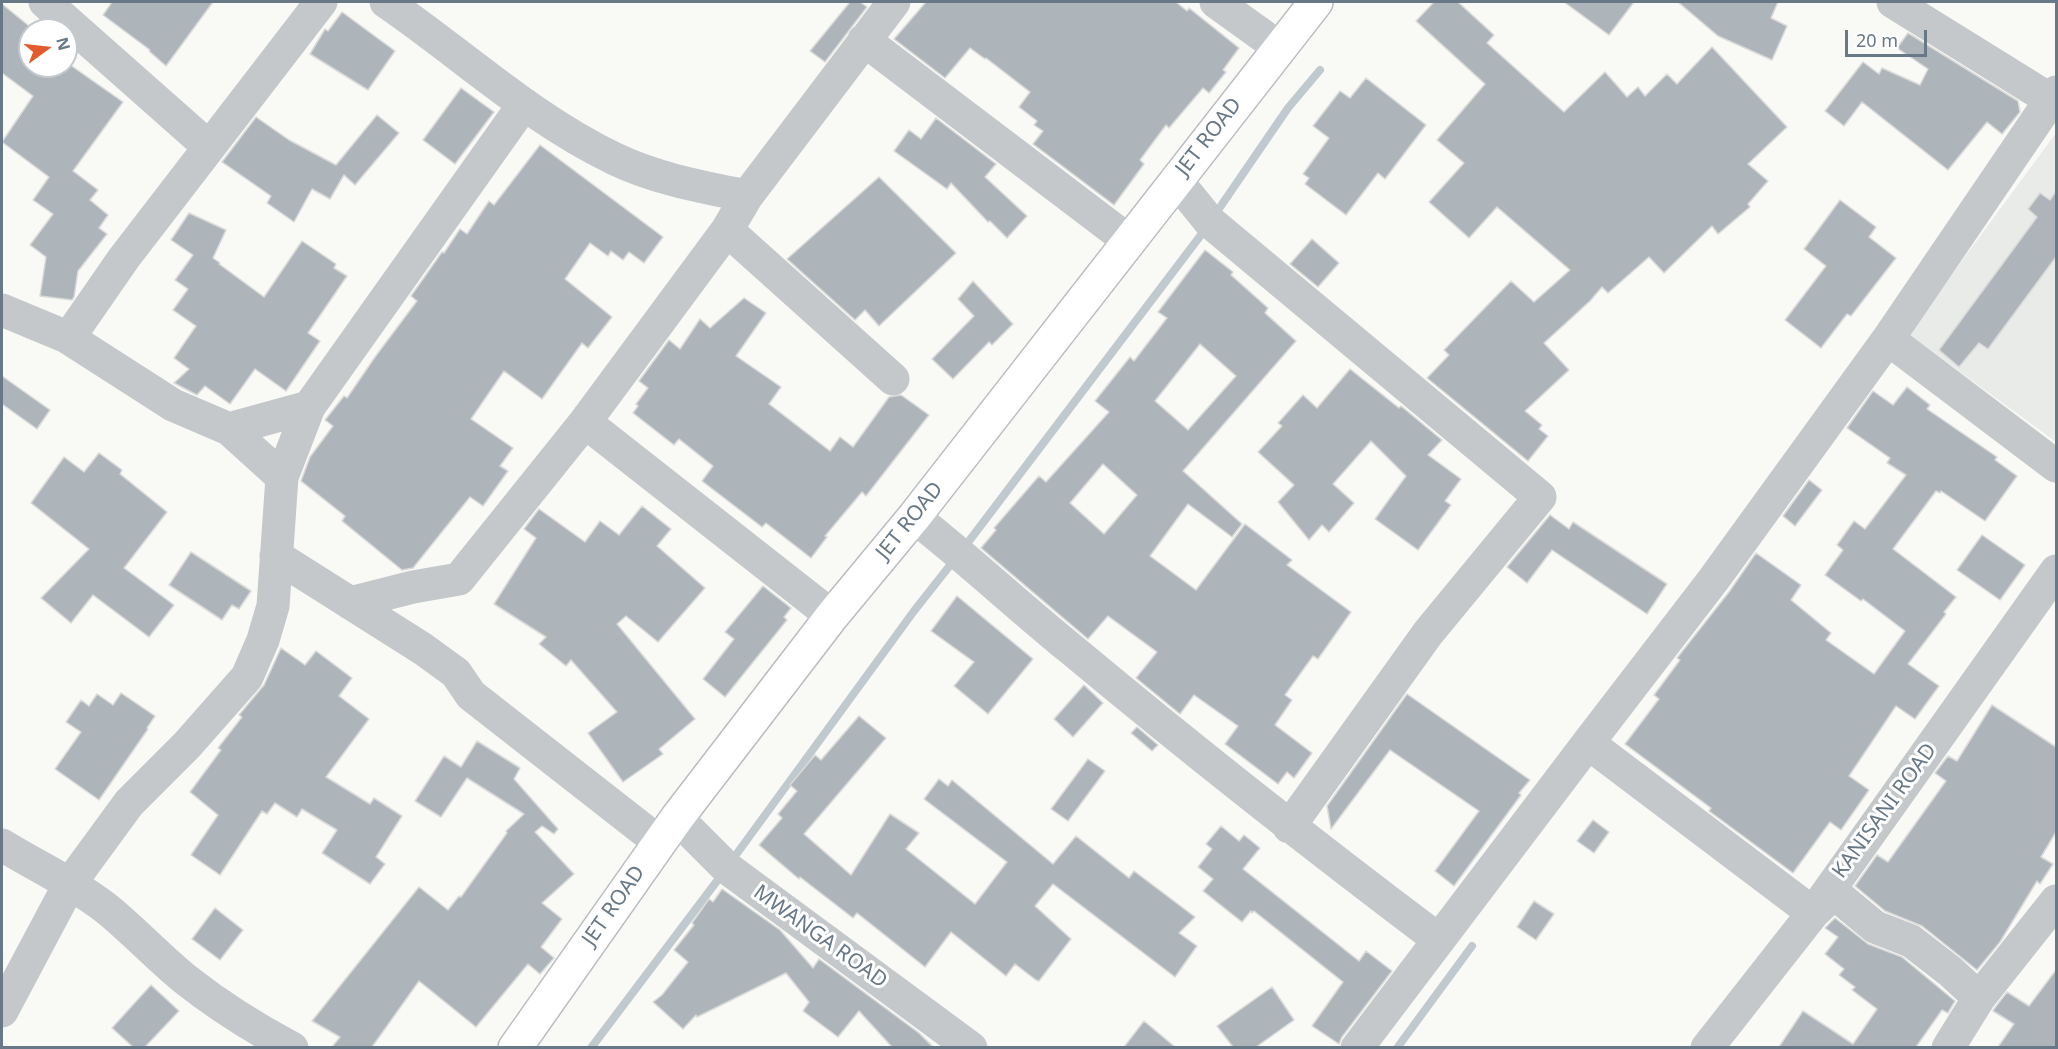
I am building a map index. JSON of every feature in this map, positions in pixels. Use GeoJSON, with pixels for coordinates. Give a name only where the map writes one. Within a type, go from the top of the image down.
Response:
{"type":"FeatureCollection","features":[{"type":"Feature","properties":{"kind":"main road","name":"JET ROAD"},"geometry":{"type":"LineString","coordinates":[[515,1047],[668,830],[832,616],[914,517],[1316,2]]}},
{"type":"Feature","properties":{"kind":"street"},"geometry":{"type":"LineString","coordinates":[[45,2],[209,147]]}},
{"type":"Feature","properties":{"kind":"street"},"geometry":{"type":"LineString","coordinates":[[67,337],[321,2]]}},
{"type":"Feature","properties":{"kind":"street"},"geometry":{"type":"LineString","coordinates":[[386,2],[524,104],[615,159],[660,177],[747,196]]}},
{"type":"Feature","properties":{"kind":"street"},"geometry":{"type":"LineString","coordinates":[[350,603],[413,587],[459,579],[585,423],[727,230],[747,196],[894,2]]}},
{"type":"Feature","properties":{"kind":"street"},"geometry":{"type":"LineString","coordinates":[[1216,2],[1280,48]]}},
{"type":"Feature","properties":{"kind":"street"},"geometry":{"type":"LineString","coordinates":[[1358,1047],[1714,579],[1888,339],[2054,96],[1893,2]]}},
{"type":"Feature","properties":{"kind":"street"},"geometry":{"type":"LineString","coordinates":[[864,40],[1129,241]]}},
{"type":"Feature","properties":{"kind":"street"},"geometry":{"type":"LineString","coordinates":[[2,1011],[69,885],[129,803],[187,745],[248,677],[273,606],[282,477],[309,406],[524,104]]}},
{"type":"Feature","properties":{"kind":"street"},"geometry":{"type":"LineString","coordinates":[[1176,180],[1210,222],[1540,497],[1428,633],[1290,827]]}},
{"type":"Feature","properties":{"kind":"street"},"geometry":{"type":"LineString","coordinates":[[727,230],[893,380]]}},
{"type":"Feature","properties":{"kind":"street"},"geometry":{"type":"LineString","coordinates":[[2,310],[67,337],[173,405],[229,429],[282,477]]}},
{"type":"Feature","properties":{"kind":"street"},"geometry":{"type":"LineString","coordinates":[[1888,339],[2056,466]]}},
{"type":"Feature","properties":{"kind":"street"},"geometry":{"type":"LineString","coordinates":[[229,429],[309,406]]}},
{"type":"Feature","properties":{"kind":"street"},"geometry":{"type":"LineString","coordinates":[[585,423],[832,616]]}},
{"type":"Feature","properties":{"kind":"street"},"geometry":{"type":"LineString","coordinates":[[914,517],[960,552],[1069,648],[1290,827],[1439,940]]}},
{"type":"Feature","properties":{"kind":"street","name":"MWANGA ROAD"},"geometry":{"type":"LineString","coordinates":[[276,556],[423,649],[456,673],[471,695],[727,868],[971,1047]]}},
{"type":"Feature","properties":{"kind":"street","name":"KANISANI ROAD"},"geometry":{"type":"LineString","coordinates":[[1707,1047],[1813,913],[2056,571]]}},
{"type":"Feature","properties":{"kind":"street"},"geometry":{"type":"LineString","coordinates":[[1588,743],[1813,913],[1831,896],[1840,898],[1875,927],[1911,940],[1979,998]]}},
{"type":"Feature","properties":{"kind":"street"},"geometry":{"type":"LineString","coordinates":[[2,845],[105,908],[140,936],[183,977],[222,1007],[262,1032],[292,1047]]}},
{"type":"Feature","properties":{"kind":"street"},"geometry":{"type":"LineString","coordinates":[[1948,1047],[1979,998],[2056,901]]}},
{"type":"Feature","properties":{"kind":"shaded area"},"geometry":{"type":"Polygon","coordinates":[[[2056,133],[2056,442],[1908,334],[2056,133]]]}},
{"type":"Feature","properties":{"kind":"building"},"geometry":{"type":"Polygon","coordinates":[[[112,2],[213,2],[166,66],[150,50],[103,15],[112,2]]]}},
{"type":"Feature","properties":{"kind":"building"},"geometry":{"type":"Polygon","coordinates":[[[850,2],[860,2],[867,7],[825,62],[810,51],[850,2]]]}},
{"type":"Feature","properties":{"kind":"building"},"geometry":{"type":"Polygon","coordinates":[[[926,2],[1176,2],[1187,11],[1189,8],[1239,48],[1223,70],[1226,72],[1209,93],[1203,88],[1169,128],[1166,125],[1140,160],[1144,164],[1114,205],[1033,144],[1043,131],[1034,125],[1037,121],[1019,107],[1030,92],[986,58],[970,48],[945,78],[894,39],[926,2]]]}},
{"type":"Feature","properties":{"kind":"building"},"geometry":{"type":"Polygon","coordinates":[[[1434,2],[1458,2],[1494,35],[1487,43],[1564,112],[1605,72],[1627,97],[1638,87],[1645,96],[1667,74],[1677,84],[1712,47],[1787,127],[1748,164],[1768,181],[1748,204],[1750,207],[1718,234],[1712,226],[1664,273],[1649,257],[1608,293],[1602,287],[1544,343],[1569,370],[1525,411],[1542,425],[1539,429],[1548,436],[1528,461],[1427,378],[1449,355],[1444,350],[1511,281],[1534,302],[1570,270],[1497,207],[1469,238],[1429,202],[1464,163],[1437,140],[1485,84],[1416,21],[1434,2]]]}},
{"type":"Feature","properties":{"kind":"building"},"geometry":{"type":"Polygon","coordinates":[[[1564,2],[1634,2],[1609,35],[1564,2]]]}},
{"type":"Feature","properties":{"kind":"building"},"geometry":{"type":"Polygon","coordinates":[[[1678,2],[1778,2],[1771,18],[1787,26],[1772,60],[1718,36],[1678,2]]]}},
{"type":"Feature","properties":{"kind":"building"},"geometry":{"type":"Polygon","coordinates":[[[2,4],[19,18],[18,78],[78,78],[78,70],[123,102],[73,171],[98,190],[90,200],[108,215],[99,228],[107,234],[78,271],[72,300],[40,296],[46,257],[30,245],[53,214],[33,200],[49,177],[2,142],[33,96],[2,73],[2,4]]]}},
{"type":"Feature","properties":{"kind":"building"},"geometry":{"type":"Polygon","coordinates":[[[342,12],[395,51],[368,90],[310,54],[325,29],[328,31],[342,12]]]}},
{"type":"Feature","properties":{"kind":"building"},"geometry":{"type":"Polygon","coordinates":[[[1908,33],[2018,101],[2020,112],[2002,134],[1987,122],[1948,170],[1862,102],[1844,126],[1825,111],[1863,62],[1879,74],[1882,68],[1920,85],[1928,69],[1897,48],[1908,33]]]}},
{"type":"Feature","properties":{"kind":"building"},"geometry":{"type":"Polygon","coordinates":[[[1366,78],[1426,125],[1385,179],[1378,173],[1346,215],[1305,184],[1309,178],[1303,174],[1329,138],[1313,126],[1340,91],[1350,98],[1366,78]]]}},
{"type":"Feature","properties":{"kind":"building"},"geometry":{"type":"Polygon","coordinates":[[[461,88],[494,112],[455,164],[423,140],[461,88]]]}},
{"type":"Feature","properties":{"kind":"building"},"geometry":{"type":"Polygon","coordinates":[[[377,115],[399,133],[355,185],[344,175],[330,199],[312,189],[294,222],[267,203],[271,196],[222,162],[256,117],[289,140],[336,165],[377,115]]]}},
{"type":"Feature","properties":{"kind":"building"},"geometry":{"type":"Polygon","coordinates":[[[936,118],[996,164],[985,177],[1027,216],[1007,238],[990,221],[988,222],[951,183],[947,189],[894,151],[909,130],[921,139],[936,118]]]}},
{"type":"Feature","properties":{"kind":"building"},"geometry":{"type":"Polygon","coordinates":[[[540,145],[663,237],[644,263],[629,252],[623,260],[611,251],[608,256],[590,243],[565,279],[612,317],[588,348],[582,343],[542,399],[504,371],[471,419],[513,448],[500,466],[508,471],[483,506],[470,497],[413,568],[402,570],[342,521],[345,516],[301,481],[310,457],[333,426],[325,420],[344,396],[347,398],[417,301],[411,296],[442,252],[444,253],[460,229],[467,234],[489,201],[494,205],[540,145]]]}},
{"type":"Feature","properties":{"kind":"building"},"geometry":{"type":"Polygon","coordinates":[[[879,177],[956,253],[879,326],[865,310],[855,320],[787,259],[879,177]]]}},
{"type":"Feature","properties":{"kind":"building"},"geometry":{"type":"Polygon","coordinates":[[[2056,191],[2056,257],[1988,349],[1979,343],[1959,367],[1939,350],[2037,217],[2028,209],[2040,193],[2050,200],[2056,191]]]}},
{"type":"Feature","properties":{"kind":"building"},"geometry":{"type":"Polygon","coordinates":[[[1840,200],[1876,227],[1869,237],[1896,258],[1851,316],[1847,314],[1821,348],[1785,320],[1826,266],[1804,249],[1840,200]]]}},
{"type":"Feature","properties":{"kind":"building"},"geometry":{"type":"Polygon","coordinates":[[[189,213],[226,230],[213,258],[264,297],[302,241],[336,264],[334,268],[347,276],[308,333],[320,341],[286,391],[255,369],[230,404],[205,386],[197,395],[174,383],[189,369],[174,358],[196,326],[173,310],[188,289],[175,280],[193,255],[171,240],[189,213]]]}},
{"type":"Feature","properties":{"kind":"building"},"geometry":{"type":"Polygon","coordinates":[[[1312,239],[1339,263],[1318,287],[1290,264],[1312,239]]]}},
{"type":"Feature","properties":{"kind":"building"},"geometry":{"type":"Polygon","coordinates":[[[1205,250],[1233,272],[1231,275],[1268,308],[1265,313],[1296,341],[1183,471],[1242,524],[1232,537],[1188,504],[1150,556],[1196,590],[1245,524],[1292,560],[1287,565],[1351,612],[1318,659],[1313,656],[1285,695],[1292,700],[1275,725],[1312,753],[1294,778],[1287,772],[1278,784],[1225,744],[1238,726],[1194,695],[1180,714],[1136,678],[1157,652],[1108,616],[1088,639],[981,548],[996,530],[994,528],[1039,476],[1046,482],[1109,412],[1095,401],[1130,357],[1134,361],[1167,318],[1158,312],[1205,250]],[[1200,344],[1155,401],[1188,430],[1236,376],[1200,344]],[[1103,464],[1070,503],[1104,534],[1137,495],[1103,464]]]}},
{"type":"Feature","properties":{"kind":"building"},"geometry":{"type":"Polygon","coordinates":[[[973,281],[1013,324],[992,345],[989,342],[953,379],[932,359],[974,316],[958,299],[973,281]]]}},
{"type":"Feature","properties":{"kind":"building"},"geometry":{"type":"Polygon","coordinates":[[[744,298],[766,313],[736,356],[781,387],[769,404],[830,451],[840,437],[853,447],[889,397],[901,395],[929,415],[866,496],[862,492],[825,536],[827,537],[811,558],[766,523],[762,527],[702,481],[713,466],[679,439],[674,445],[633,413],[638,406],[636,404],[648,388],[639,381],[669,340],[680,349],[700,319],[710,328],[744,298]]]}},
{"type":"Feature","properties":{"kind":"building"},"geometry":{"type":"Polygon","coordinates":[[[1350,369],[1399,408],[1401,406],[1442,440],[1428,455],[1461,479],[1445,501],[1451,505],[1418,550],[1375,519],[1406,476],[1371,441],[1333,484],[1354,503],[1329,532],[1322,525],[1309,540],[1278,502],[1294,485],[1258,452],[1282,426],[1278,423],[1303,395],[1317,408],[1350,369]]]}},
{"type":"Feature","properties":{"kind":"building"},"geometry":{"type":"Polygon","coordinates":[[[2,376],[50,410],[37,429],[2,404],[2,376]]]}},
{"type":"Feature","properties":{"kind":"building"},"geometry":{"type":"Polygon","coordinates":[[[1907,387],[1930,405],[1927,409],[1997,457],[1995,460],[2017,476],[1985,521],[1941,491],[1940,493],[1936,491],[1893,549],[1956,597],[1908,664],[1939,686],[1915,719],[1896,706],[1849,776],[1869,790],[1841,830],[1830,822],[1793,873],[1709,811],[1711,808],[1625,744],[1659,699],[1654,695],[1680,660],[1677,658],[1729,592],[1756,553],[1801,585],[1791,600],[1831,633],[1826,640],[1874,674],[1905,631],[1863,599],[1861,601],[1825,575],[1843,550],[1837,545],[1854,521],[1865,529],[1906,475],[1887,463],[1890,458],[1847,428],[1873,391],[1893,405],[1907,387]]]}},
{"type":"Feature","properties":{"kind":"building"},"geometry":{"type":"Polygon","coordinates":[[[99,453],[122,470],[120,474],[167,512],[124,568],[174,605],[149,637],[93,595],[71,623],[41,598],[89,549],[31,503],[64,457],[84,472],[99,453]]]}},
{"type":"Feature","properties":{"kind":"building"},"geometry":{"type":"Polygon","coordinates":[[[1809,480],[1822,490],[1795,526],[1783,516],[1809,480]]]}},
{"type":"Feature","properties":{"kind":"building"},"geometry":{"type":"Polygon","coordinates":[[[642,506],[671,529],[657,546],[705,588],[658,642],[626,616],[617,624],[695,719],[659,749],[663,754],[623,782],[588,733],[617,712],[571,660],[566,666],[539,644],[546,637],[494,604],[536,538],[524,529],[539,509],[585,542],[600,521],[619,535],[642,506]]]}},
{"type":"Feature","properties":{"kind":"building"},"geometry":{"type":"Polygon","coordinates":[[[1550,515],[1569,529],[1573,522],[1667,584],[1647,614],[1552,550],[1527,583],[1507,567],[1550,515]]]}},
{"type":"Feature","properties":{"kind":"building"},"geometry":{"type":"Polygon","coordinates":[[[1982,535],[2025,565],[2000,600],[1957,570],[1982,535]]]}},
{"type":"Feature","properties":{"kind":"building"},"geometry":{"type":"Polygon","coordinates":[[[191,552],[251,591],[239,609],[232,605],[222,620],[169,585],[191,552]]]}},
{"type":"Feature","properties":{"kind":"building"},"geometry":{"type":"Polygon","coordinates":[[[763,586],[791,608],[784,617],[787,620],[725,697],[703,679],[734,639],[725,632],[763,586]]]}},
{"type":"Feature","properties":{"kind":"building"},"geometry":{"type":"Polygon","coordinates":[[[957,596],[1033,659],[988,714],[954,686],[974,662],[931,631],[957,596]]]}},
{"type":"Feature","properties":{"kind":"building"},"geometry":{"type":"Polygon","coordinates":[[[281,648],[305,665],[316,651],[352,678],[339,696],[369,719],[326,777],[370,804],[374,798],[402,816],[376,857],[385,864],[370,884],[322,853],[337,830],[302,809],[297,817],[275,803],[267,814],[262,811],[220,875],[191,855],[218,815],[190,792],[221,750],[218,748],[242,717],[239,715],[264,685],[281,648]]]}},
{"type":"Feature","properties":{"kind":"building"},"geometry":{"type":"Polygon","coordinates":[[[1084,685],[1103,703],[1073,737],[1054,719],[1084,685]]]}},
{"type":"Feature","properties":{"kind":"building"},"geometry":{"type":"Polygon","coordinates":[[[121,693],[155,716],[99,800],[55,769],[81,732],[66,722],[81,700],[89,706],[97,694],[113,705],[121,693]]]}},
{"type":"Feature","properties":{"kind":"building"},"geometry":{"type":"Polygon","coordinates":[[[1407,694],[1530,780],[1454,886],[1435,871],[1479,811],[1390,750],[1331,829],[1327,806],[1407,694]]]}},
{"type":"Feature","properties":{"kind":"building"},"geometry":{"type":"Polygon","coordinates":[[[1992,705],[2056,747],[2056,832],[2041,857],[2053,864],[2040,884],[2037,881],[2000,942],[1977,970],[1922,926],[1885,911],[1855,886],[1877,855],[1888,862],[1946,781],[1935,773],[1948,756],[1957,761],[1992,705]]]}},
{"type":"Feature","properties":{"kind":"building"},"geometry":{"type":"Polygon","coordinates":[[[859,716],[886,738],[804,834],[851,875],[890,814],[919,833],[906,849],[975,904],[1007,862],[924,799],[939,779],[948,786],[952,780],[1053,864],[1076,836],[1129,878],[1134,871],[1195,917],[1179,933],[1197,946],[1175,977],[1053,884],[1035,906],[1071,939],[1039,981],[1015,964],[1006,976],[951,932],[925,967],[857,913],[853,918],[800,877],[799,879],[759,845],[782,818],[778,814],[797,791],[790,785],[815,755],[821,760],[859,716]]]}},
{"type":"Feature","properties":{"kind":"building"},"geometry":{"type":"Polygon","coordinates":[[[1137,727],[1158,745],[1152,751],[1131,733],[1137,727]]]}},
{"type":"Feature","properties":{"kind":"building"},"geometry":{"type":"Polygon","coordinates":[[[477,741],[520,768],[514,779],[558,829],[554,834],[542,826],[535,832],[574,874],[542,903],[562,919],[541,947],[554,958],[540,974],[528,964],[476,1027],[419,981],[372,1047],[332,1047],[340,1037],[312,1021],[419,887],[448,910],[459,896],[461,897],[507,833],[506,831],[524,814],[467,778],[441,817],[415,801],[444,756],[461,767],[477,741]]]}},
{"type":"Feature","properties":{"kind":"building"},"geometry":{"type":"Polygon","coordinates":[[[1088,759],[1105,771],[1068,821],[1051,809],[1088,759]]]}},
{"type":"Feature","properties":{"kind":"building"},"geometry":{"type":"Polygon","coordinates":[[[1593,820],[1609,832],[1594,853],[1577,841],[1593,820]]]}},
{"type":"Feature","properties":{"kind":"building"},"geometry":{"type":"Polygon","coordinates":[[[1221,826],[1239,841],[1244,835],[1260,848],[1243,869],[1359,961],[1366,951],[1392,971],[1339,1044],[1312,1026],[1343,982],[1254,911],[1252,913],[1251,911],[1242,922],[1203,891],[1213,879],[1198,867],[1212,849],[1206,844],[1221,826]]]}},
{"type":"Feature","properties":{"kind":"building"},"geometry":{"type":"Polygon","coordinates":[[[722,889],[780,930],[813,968],[819,959],[919,1033],[933,1047],[892,1047],[859,1011],[838,1037],[803,1011],[809,1002],[786,973],[697,1017],[696,1015],[683,1029],[653,1002],[662,995],[688,962],[674,950],[694,925],[692,923],[709,899],[713,902],[722,889]]]}},
{"type":"Feature","properties":{"kind":"building"},"geometry":{"type":"Polygon","coordinates":[[[1534,901],[1554,914],[1536,940],[1517,927],[1534,901]]]}},
{"type":"Feature","properties":{"kind":"building"},"geometry":{"type":"Polygon","coordinates":[[[215,908],[243,930],[220,960],[192,939],[215,908]]]}},
{"type":"Feature","properties":{"kind":"building"},"geometry":{"type":"Polygon","coordinates":[[[1835,918],[1868,944],[1902,957],[1955,1001],[1948,1013],[1942,1010],[1916,1047],[1779,1047],[1803,1011],[1853,1044],[1877,1009],[1852,990],[1855,987],[1839,975],[1844,969],[1825,954],[1838,937],[1825,928],[1835,918]]]}},
{"type":"Feature","properties":{"kind":"building"},"geometry":{"type":"Polygon","coordinates":[[[2056,970],[2056,1047],[1998,1047],[2014,1024],[1993,1011],[1994,1009],[2007,992],[2029,1006],[2056,970]]]}},
{"type":"Feature","properties":{"kind":"building"},"geometry":{"type":"Polygon","coordinates":[[[151,985],[179,1011],[145,1047],[133,1047],[112,1028],[151,985]]]}},
{"type":"Feature","properties":{"kind":"building"},"geometry":{"type":"Polygon","coordinates":[[[1272,987],[1294,1020],[1256,1047],[1233,1047],[1217,1026],[1272,987]]]}},
{"type":"Feature","properties":{"kind":"building"},"geometry":{"type":"Polygon","coordinates":[[[1144,1021],[1175,1047],[1124,1047],[1144,1021]]]}},
{"type":"Feature","properties":{"kind":"waterway"},"geometry":{"type":"LineString","coordinates":[[1214,216],[1288,108],[1320,70]]}},
{"type":"Feature","properties":{"kind":"waterway"},"geometry":{"type":"LineString","coordinates":[[963,549],[1207,227]]}},
{"type":"Feature","properties":{"kind":"waterway"},"geometry":{"type":"LineString","coordinates":[[730,863],[914,611],[955,559]]}},
{"type":"Feature","properties":{"kind":"waterway"},"geometry":{"type":"LineString","coordinates":[[591,1048],[723,873]]}},
{"type":"Feature","properties":{"kind":"waterway"},"geometry":{"type":"LineString","coordinates":[[1397,1048],[1472,946]]}}]}
